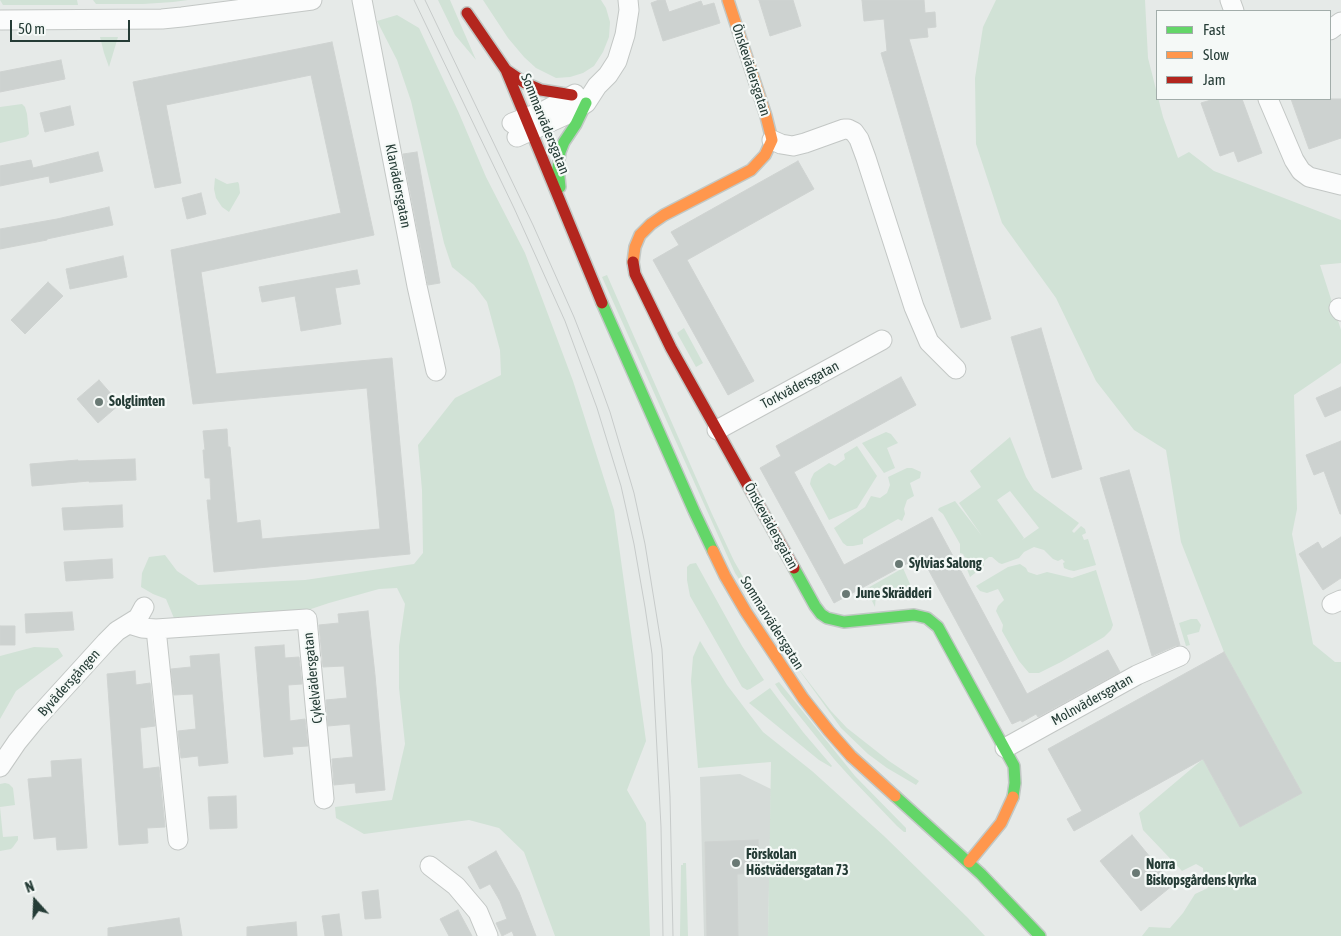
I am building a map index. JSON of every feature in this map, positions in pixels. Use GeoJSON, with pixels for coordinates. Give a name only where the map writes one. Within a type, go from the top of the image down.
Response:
{"type":"FeatureCollection","features":[{"type":"Feature","properties":{"kind":"street"},"geometry":{"type":"LineString","coordinates":[[0,20],[162,19],[312,0]]}},
{"type":"Feature","properties":{"kind":"street","name":"Klarvädersgatan"},"geometry":{"type":"LineString","coordinates":[[362,0],[417,286],[436,371]]}},
{"type":"Feature","properties":{"kind":"street","name":"Sommarvädersgatan"},"geometry":{"type":"LineString","coordinates":[[460,0],[485,59]]}},
{"type":"Feature","properties":{"kind":"street"},"geometry":{"type":"LineString","coordinates":[[519,128],[570,113],[579,99],[608,75],[620,55],[629,10],[628,0]]}},
{"type":"Feature","properties":{"kind":"street","name":"Önskevädersgatan"},"geometry":{"type":"LineString","coordinates":[[728,0],[772,140],[765,155],[751,170],[664,215],[651,224],[640,235],[635,247],[633,261],[635,274],[671,348],[821,614],[827,618],[844,622],[914,615],[927,618],[938,627],[1014,766],[1014,794],[1001,823],[969,862]]}},
{"type":"Feature","properties":{"kind":"street","name":"Sommarvädersgatan"},"geometry":{"type":"LineString","coordinates":[[466,13],[506,70],[519,128],[562,205],[581,254],[694,511],[725,576],[746,612],[803,698],[829,731],[858,762],[969,862],[1040,936]]}},
{"type":"Feature","properties":{"kind":"street"},"geometry":{"type":"LineString","coordinates":[[506,70],[541,90],[579,99]]}},
{"type":"Feature","properties":{"kind":"street"},"geometry":{"type":"LineString","coordinates":[[562,205],[558,168],[560,152],[576,124],[579,99]]}},
{"type":"Feature","properties":{"kind":"street"},"geometry":{"type":"LineString","coordinates":[[1268,100],[1294,160],[1301,171],[1309,177],[1341,184]]}},
{"type":"Feature","properties":{"kind":"street"},"geometry":{"type":"LineString","coordinates":[[772,140],[793,146],[844,129],[854,132],[859,139],[866,158],[914,307],[929,342],[956,369]]}},
{"type":"Feature","properties":{"kind":"street","name":"Sommarvädersgatan"},"geometry":{"type":"LineString","coordinates":[[554,215],[581,254]]}},
{"type":"Feature","properties":{"kind":"street","name":"Torkvädersgatan"},"geometry":{"type":"LineString","coordinates":[[717,430],[882,340]]}},
{"type":"Feature","properties":{"kind":"street","name":"Byvädersgången"},"geometry":{"type":"LineString","coordinates":[[0,767],[35,720],[117,631],[138,618],[144,607]]}},
{"type":"Feature","properties":{"kind":"street","name":"Cykelvädersgatan"},"geometry":{"type":"LineString","coordinates":[[129,624],[142,628],[156,628],[307,619],[324,799]]}},
{"type":"Feature","properties":{"kind":"street"},"geometry":{"type":"LineString","coordinates":[[156,628],[178,840]]}},
{"type":"Feature","properties":{"kind":"street","name":"Molnvädersgatan"},"geometry":{"type":"LineString","coordinates":[[1005,748],[1137,675],[1180,656]]}},
{"type":"Feature","properties":{"kind":"street"},"geometry":{"type":"LineString","coordinates":[[430,866],[456,886],[478,912],[488,936]]}},
{"type":"Feature","properties":{"kind":"shaded area","name":"Förskolan Höstvädersgatan 73"},"geometry":{"type":"Polygon","coordinates":[[[740,774],[771,789],[768,936],[704,936],[700,777],[740,774]]]}},
{"type":"Feature","properties":{"kind":"green space"},"geometry":{"type":"Polygon","coordinates":[[[0,0],[77,0],[78,5],[3,5],[0,0]]]}},
{"type":"Feature","properties":{"kind":"green space"},"geometry":{"type":"Polygon","coordinates":[[[93,0],[188,0],[143,4],[96,4],[93,0]]]}},
{"type":"Feature","properties":{"kind":"green space"},"geometry":{"type":"Polygon","coordinates":[[[438,0],[450,0],[476,60],[455,35],[438,0]]]}},
{"type":"Feature","properties":{"kind":"green space"},"geometry":{"type":"Polygon","coordinates":[[[483,0],[601,0],[606,8],[610,22],[609,37],[603,52],[594,66],[583,73],[570,77],[556,78],[536,68],[524,57],[508,38],[483,0]]]}},
{"type":"Feature","properties":{"kind":"green space"},"geometry":{"type":"Polygon","coordinates":[[[996,0],[1145,0],[1148,58],[1156,89],[1156,100],[1159,100],[1178,158],[1189,152],[1214,171],[1341,220],[1341,263],[1320,265],[1341,330],[1341,363],[1294,395],[1297,509],[1292,534],[1313,644],[1335,662],[1341,662],[1341,936],[1142,936],[1149,927],[1170,928],[1183,913],[1195,894],[1208,888],[1204,879],[1203,868],[1196,864],[1182,871],[1143,830],[1139,813],[1203,759],[1240,827],[1302,793],[1224,652],[1181,542],[1166,450],[1134,430],[1096,381],[1056,298],[1002,223],[976,144],[975,78],[983,27],[996,0]]]}},
{"type":"Feature","properties":{"kind":"green space"},"geometry":{"type":"Polygon","coordinates":[[[397,15],[419,28],[458,111],[486,177],[525,253],[573,381],[614,510],[646,741],[627,790],[646,823],[650,936],[555,936],[524,852],[499,828],[469,820],[364,834],[336,818],[335,807],[392,800],[405,744],[399,688],[399,646],[405,604],[397,588],[379,589],[302,612],[176,623],[166,599],[141,587],[142,573],[149,557],[165,555],[177,571],[198,585],[305,580],[414,564],[423,553],[422,490],[418,445],[455,398],[501,375],[500,350],[487,302],[474,285],[452,267],[444,243],[411,101],[397,60],[377,21],[397,15]]]}},
{"type":"Feature","properties":{"kind":"green space"},"geometry":{"type":"Polygon","coordinates":[[[100,37],[118,37],[109,67],[104,53],[100,37]]]}},
{"type":"Feature","properties":{"kind":"green space"},"geometry":{"type":"Polygon","coordinates":[[[22,104],[27,114],[29,134],[26,137],[0,143],[0,107],[22,104]]]}},
{"type":"Feature","properties":{"kind":"green space"},"geometry":{"type":"Polygon","coordinates":[[[215,178],[227,184],[238,182],[239,184],[240,193],[229,212],[222,207],[216,198],[214,189],[215,178]]]}},
{"type":"Feature","properties":{"kind":"green space"},"geometry":{"type":"Polygon","coordinates":[[[607,275],[734,561],[772,627],[735,573],[602,277],[607,275]]]}},
{"type":"Feature","properties":{"kind":"green space"},"geometry":{"type":"Polygon","coordinates":[[[684,328],[703,363],[696,367],[677,333],[684,328]]]}},
{"type":"Feature","properties":{"kind":"green space"},"geometry":{"type":"Polygon","coordinates":[[[886,432],[891,434],[898,443],[887,448],[895,468],[884,473],[862,443],[886,432]]]}},
{"type":"Feature","properties":{"kind":"green space"},"geometry":{"type":"Polygon","coordinates":[[[1010,437],[1026,477],[1034,490],[1079,523],[1072,531],[1074,533],[1081,526],[1085,529],[1086,533],[1082,535],[1084,540],[1088,539],[1096,565],[1074,571],[1069,570],[1064,568],[1063,563],[1065,562],[1062,559],[1058,561],[1053,559],[1044,550],[1034,547],[1024,552],[1019,558],[1002,564],[989,557],[984,561],[984,566],[970,577],[967,569],[968,563],[963,554],[960,553],[960,544],[943,514],[938,510],[955,501],[982,536],[959,503],[981,487],[970,471],[1010,437]],[[1010,491],[997,500],[1024,538],[1022,540],[1039,528],[1010,491]]]}},
{"type":"Feature","properties":{"kind":"green space"},"geometry":{"type":"Polygon","coordinates":[[[857,446],[877,476],[857,508],[829,520],[810,484],[811,479],[814,473],[829,463],[835,466],[845,459],[844,454],[857,446]]]}},
{"type":"Feature","properties":{"kind":"green space"},"geometry":{"type":"Polygon","coordinates":[[[907,468],[921,472],[920,478],[910,483],[914,496],[907,500],[902,521],[898,519],[863,539],[863,544],[847,546],[843,543],[834,528],[865,507],[871,496],[880,498],[887,493],[890,485],[888,477],[907,468]]]}},
{"type":"Feature","properties":{"kind":"green space"},"geometry":{"type":"Polygon","coordinates":[[[696,563],[742,646],[764,680],[750,689],[747,690],[742,687],[690,596],[687,567],[690,564],[696,563]]]}},
{"type":"Feature","properties":{"kind":"green space"},"geometry":{"type":"Polygon","coordinates":[[[1020,564],[1028,572],[1037,575],[1047,572],[1072,578],[1096,570],[1113,625],[1111,630],[1104,637],[1061,662],[1039,673],[1029,673],[1019,661],[1002,631],[1003,625],[996,611],[1004,600],[998,589],[987,593],[980,591],[976,586],[1008,567],[1020,564]]]}},
{"type":"Feature","properties":{"kind":"green space"},"geometry":{"type":"Polygon","coordinates":[[[903,568],[913,591],[876,594],[875,607],[866,589],[903,568]]]}},
{"type":"Feature","properties":{"kind":"green space"},"geometry":{"type":"Polygon","coordinates":[[[1197,619],[1201,625],[1199,632],[1187,635],[1190,645],[1186,646],[1179,623],[1197,619]]]}},
{"type":"Feature","properties":{"kind":"green space"},"geometry":{"type":"Polygon","coordinates":[[[700,641],[727,685],[763,732],[812,771],[884,836],[985,936],[768,936],[771,762],[698,768],[691,681],[693,657],[700,641]]]}},
{"type":"Feature","properties":{"kind":"green space"},"geometry":{"type":"Polygon","coordinates":[[[34,647],[58,648],[63,656],[16,691],[0,719],[0,656],[34,647]]]}},
{"type":"Feature","properties":{"kind":"green space"},"geometry":{"type":"Polygon","coordinates":[[[797,667],[831,711],[847,728],[889,761],[919,781],[916,785],[868,754],[841,728],[797,667]]]}},
{"type":"Feature","properties":{"kind":"green space"},"geometry":{"type":"Polygon","coordinates":[[[779,682],[855,776],[906,828],[906,832],[897,826],[834,759],[781,693],[775,684],[779,682]]]}},
{"type":"Feature","properties":{"kind":"green space"},"geometry":{"type":"Polygon","coordinates":[[[770,688],[831,767],[819,760],[749,703],[770,688]]]}},
{"type":"Feature","properties":{"kind":"green space"},"geometry":{"type":"Polygon","coordinates":[[[0,784],[9,784],[13,788],[15,805],[0,807],[0,784]]]}},
{"type":"Feature","properties":{"kind":"green space"},"geometry":{"type":"Polygon","coordinates":[[[0,807],[3,837],[18,836],[18,840],[11,849],[0,851],[0,807]]]}},
{"type":"Feature","properties":{"kind":"green space"},"geometry":{"type":"Polygon","coordinates":[[[686,863],[688,936],[680,936],[681,865],[686,863]]]}},
{"type":"Feature","properties":{"kind":"building"},"geometry":{"type":"Polygon","coordinates":[[[665,0],[669,12],[701,1],[703,6],[714,3],[720,23],[663,41],[651,3],[665,0]]]}},
{"type":"Feature","properties":{"kind":"building"},"geometry":{"type":"Polygon","coordinates":[[[759,0],[793,0],[801,26],[770,36],[759,0]]]}},
{"type":"Feature","properties":{"kind":"building"},"geometry":{"type":"Polygon","coordinates":[[[862,0],[924,0],[925,13],[935,12],[936,27],[927,28],[928,37],[909,39],[991,319],[961,328],[881,53],[887,51],[884,19],[864,21],[862,0]]]}},
{"type":"Feature","properties":{"kind":"building"},"geometry":{"type":"Polygon","coordinates":[[[332,42],[374,235],[201,272],[216,374],[392,358],[410,554],[214,572],[207,500],[211,500],[210,478],[205,478],[203,431],[227,429],[237,523],[260,520],[262,539],[380,529],[367,388],[193,404],[171,250],[341,213],[311,75],[166,105],[181,183],[155,188],[133,82],[332,42]]]}},
{"type":"Feature","properties":{"kind":"building"},"geometry":{"type":"Polygon","coordinates":[[[61,60],[65,79],[0,92],[0,72],[61,60]]]}},
{"type":"Feature","properties":{"kind":"building"},"geometry":{"type":"Polygon","coordinates":[[[1341,99],[1341,138],[1309,149],[1291,100],[1341,99]]]}},
{"type":"Feature","properties":{"kind":"building"},"geometry":{"type":"Polygon","coordinates":[[[1211,100],[1242,100],[1262,153],[1238,162],[1234,151],[1220,156],[1201,103],[1211,100]]]}},
{"type":"Feature","properties":{"kind":"building"},"geometry":{"type":"Polygon","coordinates":[[[70,106],[74,125],[45,132],[40,113],[70,106]]]}},
{"type":"Feature","properties":{"kind":"building"},"geometry":{"type":"Polygon","coordinates":[[[98,152],[103,171],[50,183],[49,176],[0,186],[0,166],[31,160],[33,168],[98,152]]]}},
{"type":"Feature","properties":{"kind":"building"},"geometry":{"type":"Polygon","coordinates":[[[417,152],[440,283],[428,285],[403,154],[417,152]]]}},
{"type":"Feature","properties":{"kind":"building"},"geometry":{"type":"Polygon","coordinates":[[[798,161],[814,189],[687,260],[754,381],[728,395],[653,260],[679,245],[671,232],[798,161]]]}},
{"type":"Feature","properties":{"kind":"building"},"geometry":{"type":"Polygon","coordinates":[[[201,193],[206,214],[187,219],[182,198],[201,193]]]}},
{"type":"Feature","properties":{"kind":"building"},"geometry":{"type":"Polygon","coordinates":[[[109,207],[113,225],[0,249],[0,229],[109,207]]]}},
{"type":"Feature","properties":{"kind":"building"},"geometry":{"type":"Polygon","coordinates":[[[123,256],[127,277],[70,289],[66,269],[123,256]]]}},
{"type":"Feature","properties":{"kind":"building"},"geometry":{"type":"Polygon","coordinates":[[[357,270],[360,284],[335,288],[341,324],[301,331],[295,296],[262,302],[259,287],[357,270]]]}},
{"type":"Feature","properties":{"kind":"building"},"geometry":{"type":"Polygon","coordinates":[[[48,282],[63,296],[25,334],[11,320],[48,282]]]}},
{"type":"Feature","properties":{"kind":"building"},"geometry":{"type":"Polygon","coordinates":[[[1041,328],[1082,469],[1052,478],[1011,337],[1041,328]]]}},
{"type":"Feature","properties":{"kind":"building"},"geometry":{"type":"Polygon","coordinates":[[[901,377],[916,405],[794,472],[844,565],[932,517],[1027,694],[1108,650],[1120,672],[1038,717],[1036,714],[1022,722],[1021,720],[1012,724],[921,556],[834,603],[760,468],[781,456],[776,446],[901,377]]]}},
{"type":"Feature","properties":{"kind":"building","name":"Solglimten"},"geometry":{"type":"Polygon","coordinates":[[[99,380],[120,404],[98,423],[77,399],[99,380]]]}},
{"type":"Feature","properties":{"kind":"building"},"geometry":{"type":"Polygon","coordinates":[[[1341,387],[1341,410],[1325,417],[1316,398],[1341,387]]]}},
{"type":"Feature","properties":{"kind":"building"},"geometry":{"type":"Polygon","coordinates":[[[1341,441],[1340,514],[1324,471],[1314,475],[1306,455],[1341,441]]]}},
{"type":"Feature","properties":{"kind":"building"},"geometry":{"type":"Polygon","coordinates":[[[135,459],[136,480],[89,481],[32,486],[30,464],[78,460],[135,459]]]}},
{"type":"Feature","properties":{"kind":"building"},"geometry":{"type":"Polygon","coordinates":[[[1129,470],[1180,645],[1152,656],[1100,478],[1129,470]]]}},
{"type":"Feature","properties":{"kind":"building"},"geometry":{"type":"Polygon","coordinates":[[[122,505],[123,527],[64,530],[62,508],[122,505]]]}},
{"type":"Feature","properties":{"kind":"building"},"geometry":{"type":"Polygon","coordinates":[[[1341,537],[1341,578],[1323,590],[1299,554],[1318,542],[1322,549],[1341,537]]]}},
{"type":"Feature","properties":{"kind":"building"},"geometry":{"type":"Polygon","coordinates":[[[112,559],[113,578],[66,581],[64,562],[112,559]]]}},
{"type":"Feature","properties":{"kind":"building"},"geometry":{"type":"Polygon","coordinates":[[[368,611],[385,790],[356,793],[355,783],[334,785],[332,759],[353,757],[350,724],[328,726],[326,700],[347,698],[344,666],[323,667],[319,625],[339,623],[338,614],[368,611]]]}},
{"type":"Feature","properties":{"kind":"building"},"geometry":{"type":"Polygon","coordinates":[[[72,612],[74,630],[26,633],[25,614],[72,612]]]}},
{"type":"Feature","properties":{"kind":"building"},"geometry":{"type":"Polygon","coordinates":[[[0,626],[15,626],[15,645],[0,645],[0,626]]]}},
{"type":"Feature","properties":{"kind":"building"},"geometry":{"type":"Polygon","coordinates":[[[284,645],[285,658],[299,657],[302,684],[288,685],[290,721],[305,719],[308,746],[292,747],[293,754],[264,757],[255,647],[284,645]]]}},
{"type":"Feature","properties":{"kind":"building"},"geometry":{"type":"Polygon","coordinates":[[[1224,652],[1302,793],[1240,827],[1203,759],[1074,831],[1067,819],[1082,811],[1048,749],[1224,652]]]}},
{"type":"Feature","properties":{"kind":"building"},"geometry":{"type":"Polygon","coordinates":[[[219,654],[228,763],[199,766],[198,756],[181,758],[178,731],[196,729],[193,694],[174,695],[171,669],[191,667],[190,656],[219,654]]]}},
{"type":"Feature","properties":{"kind":"building"},"geometry":{"type":"Polygon","coordinates":[[[135,671],[136,685],[150,683],[155,726],[140,728],[143,769],[159,767],[165,827],[147,828],[148,843],[119,845],[107,674],[135,671]]]}},
{"type":"Feature","properties":{"kind":"building"},"geometry":{"type":"Polygon","coordinates":[[[81,759],[87,848],[57,850],[56,837],[34,839],[28,779],[52,777],[51,761],[81,759]]]}},
{"type":"Feature","properties":{"kind":"building"},"geometry":{"type":"Polygon","coordinates":[[[236,796],[237,828],[210,829],[208,797],[236,796]]]}},
{"type":"Feature","properties":{"kind":"building","name":"Norra Biskopsgårdens kyrka"},"geometry":{"type":"Polygon","coordinates":[[[1132,835],[1173,885],[1141,911],[1100,861],[1132,835]]]}},
{"type":"Feature","properties":{"kind":"building"},"geometry":{"type":"Polygon","coordinates":[[[758,840],[759,873],[737,874],[738,936],[707,936],[705,842],[758,840]]]}},
{"type":"Feature","properties":{"kind":"building"},"geometry":{"type":"Polygon","coordinates":[[[496,851],[519,892],[536,936],[514,936],[512,931],[502,936],[496,923],[507,919],[500,901],[490,884],[480,889],[468,867],[496,851]]]}},
{"type":"Feature","properties":{"kind":"building"},"geometry":{"type":"Polygon","coordinates":[[[378,890],[381,918],[365,919],[362,892],[378,890]]]}},
{"type":"Feature","properties":{"kind":"building"},"geometry":{"type":"Polygon","coordinates":[[[458,910],[472,936],[449,936],[440,919],[458,910]]]}},
{"type":"Feature","properties":{"kind":"building"},"geometry":{"type":"Polygon","coordinates":[[[339,914],[342,936],[325,936],[322,916],[339,914]]]}},
{"type":"Feature","properties":{"kind":"building"},"geometry":{"type":"Polygon","coordinates":[[[179,918],[182,936],[108,936],[108,928],[179,918]]]}},
{"type":"Feature","properties":{"kind":"building"},"geometry":{"type":"Polygon","coordinates":[[[296,922],[297,936],[247,936],[247,927],[296,922]]]}},
{"type":"Feature","properties":{"kind":"tram line"},"geometry":{"type":"LineString","coordinates":[[414,0],[514,208],[565,321],[597,408],[621,486],[634,544],[652,654],[661,827],[663,936]]}},
{"type":"Feature","properties":{"kind":"tram line"},"geometry":{"type":"LineString","coordinates":[[425,0],[533,225],[574,317],[610,412],[634,493],[645,544],[662,649],[670,796],[673,936]]}},
{"type":"Feature","properties":{"kind":"traffic: fast"},"geometry":{"type":"LineString","coordinates":[[560,187],[558,168],[560,152],[586,103]]}},
{"type":"Feature","properties":{"kind":"traffic: fast"},"geometry":{"type":"LineString","coordinates":[[602,303],[713,551]]}},
{"type":"Feature","properties":{"kind":"traffic: fast"},"geometry":{"type":"LineString","coordinates":[[794,568],[815,606],[827,618],[844,622],[914,615],[927,618],[938,627],[1014,766],[1015,783],[1013,797]]}},
{"type":"Feature","properties":{"kind":"traffic: fast"},"geometry":{"type":"LineString","coordinates":[[895,796],[981,874],[1040,936]]}},
{"type":"Feature","properties":{"kind":"traffic: slow"},"geometry":{"type":"LineString","coordinates":[[633,262],[635,247],[640,235],[651,224],[664,215],[751,170],[765,155],[772,140],[728,0]]}},
{"type":"Feature","properties":{"kind":"traffic: slow"},"geometry":{"type":"LineString","coordinates":[[713,551],[746,612],[803,698],[851,756],[895,796]]}},
{"type":"Feature","properties":{"kind":"traffic: slow"},"geometry":{"type":"LineString","coordinates":[[969,862],[1001,823],[1013,797]]}},
{"type":"Feature","properties":{"kind":"traffic: jam"},"geometry":{"type":"LineString","coordinates":[[467,13],[506,70],[602,303]]}},
{"type":"Feature","properties":{"kind":"traffic: jam"},"geometry":{"type":"LineString","coordinates":[[506,70],[525,83],[541,90],[572,95]]}},
{"type":"Feature","properties":{"kind":"traffic: jam"},"geometry":{"type":"LineString","coordinates":[[633,262],[635,274],[671,348],[794,568]]}},
{"type":"Feature","properties":{"kind":"place","name":"Solglimten"},"geometry":{"type":"Point","coordinates":[99,402]}},
{"type":"Feature","properties":{"kind":"place","name":"Sylvias Salong"},"geometry":{"type":"Point","coordinates":[899,564]}},
{"type":"Feature","properties":{"kind":"place","name":"June Skrädderi"},"geometry":{"type":"Point","coordinates":[846,594]}},
{"type":"Feature","properties":{"kind":"place","name":"Förskolan Höstvädersgatan 73"},"geometry":{"type":"Point","coordinates":[736,863]}},
{"type":"Feature","properties":{"kind":"place","name":"Norra Biskopsgårdens kyrka"},"geometry":{"type":"Point","coordinates":[1136,873]}}]}
